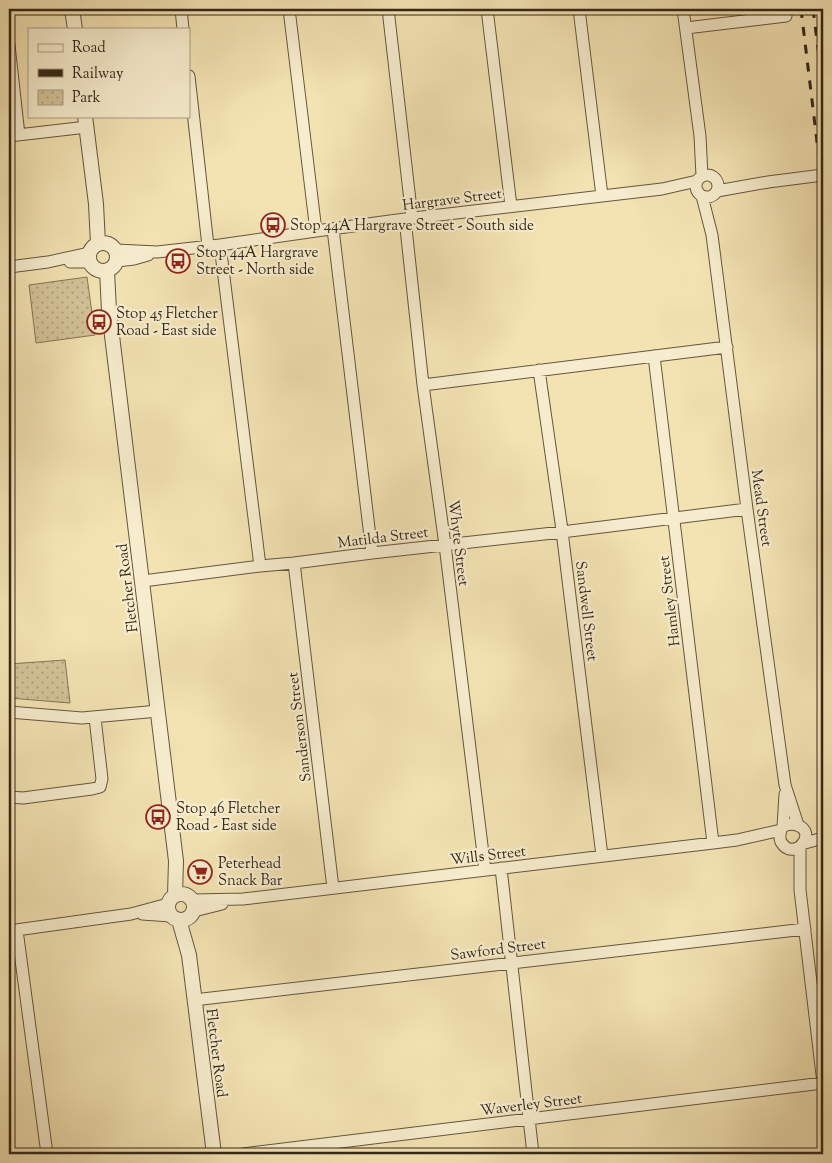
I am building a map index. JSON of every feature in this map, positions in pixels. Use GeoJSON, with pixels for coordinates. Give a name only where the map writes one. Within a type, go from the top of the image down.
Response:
{"type":"FeatureCollection","features":[{"type":"Feature","properties":{"kind":"street"},"geometry":{"type":"LineString","coordinates":[[72,9],[75,28]]}},
{"type":"Feature","properties":{"kind":"street"},"geometry":{"type":"LineString","coordinates":[[181,9],[183,28]]}},
{"type":"Feature","properties":{"kind":"street"},"geometry":{"type":"LineString","coordinates":[[289,9],[316,231]]}},
{"type":"Feature","properties":{"kind":"street","name":"Whyte Street"},"geometry":{"type":"LineString","coordinates":[[388,9],[423,386],[445,545],[485,870]]}},
{"type":"Feature","properties":{"kind":"street"},"geometry":{"type":"LineString","coordinates":[[487,9],[511,206]]}},
{"type":"Feature","properties":{"kind":"street"},"geometry":{"type":"LineString","coordinates":[[579,9],[602,196]]}},
{"type":"Feature","properties":{"kind":"street","name":"Mead Street"},"geometry":{"type":"LineString","coordinates":[[683,9],[747,509],[785,785],[790,839],[805,928],[823,1083]]}},
{"type":"Feature","properties":{"kind":"street"},"geometry":{"type":"LineString","coordinates":[[686,28],[786,16]]}},
{"type":"Feature","properties":{"kind":"street"},"geometry":{"type":"LineString","coordinates":[[9,44],[14,136],[86,121]]}},
{"type":"Feature","properties":{"kind":"street"},"geometry":{"type":"LineString","coordinates":[[190,83],[260,566]]}},
{"type":"Feature","properties":{"kind":"street","name":"Fletcher Road"},"geometry":{"type":"LineString","coordinates":[[86,121],[176,860],[214,1154]]}},
{"type":"Feature","properties":{"kind":"street","name":"Hargrave Street"},"geometry":{"type":"LineString","coordinates":[[9,267],[103,257],[134,259],[157,252],[511,206],[662,189],[768,182],[823,175]]}},
{"type":"Feature","properties":{"kind":"street"},"geometry":{"type":"LineString","coordinates":[[333,229],[372,552]]}},
{"type":"Feature","properties":{"kind":"street"},"geometry":{"type":"LineString","coordinates":[[423,386],[727,346]]}},
{"type":"Feature","properties":{"kind":"street","name":"Hamley Street"},"geometry":{"type":"LineString","coordinates":[[654,356],[714,843]]}},
{"type":"Feature","properties":{"kind":"street","name":"Sandwell Street"},"geometry":{"type":"LineString","coordinates":[[539,370],[562,532],[602,856]]}},
{"type":"Feature","properties":{"kind":"street","name":"Matilda Street"},"geometry":{"type":"LineString","coordinates":[[143,581],[372,552],[562,532],[747,509]]}},
{"type":"Feature","properties":{"kind":"street","name":"Sanderson Street"},"geometry":{"type":"LineString","coordinates":[[294,563],[333,888]]}},
{"type":"Feature","properties":{"kind":"street"},"geometry":{"type":"LineString","coordinates":[[9,712],[95,718],[158,711]]}},
{"type":"Feature","properties":{"kind":"street"},"geometry":{"type":"LineString","coordinates":[[9,797],[23,798],[92,789],[100,786],[102,779],[95,718]]}},
{"type":"Feature","properties":{"kind":"street","name":"Mead Street"},"geometry":{"type":"LineString","coordinates":[[785,785],[801,828],[806,835],[790,839]]}},
{"type":"Feature","properties":{"kind":"street"},"geometry":{"type":"LineString","coordinates":[[790,839],[791,824],[823,833]]}},
{"type":"Feature","properties":{"kind":"street","name":"Wills Street"},"geometry":{"type":"LineString","coordinates":[[13,931],[243,899],[737,840],[823,838]]}},
{"type":"Feature","properties":{"kind":"street"},"geometry":{"type":"LineString","coordinates":[[501,868],[533,1154]]}},
{"type":"Feature","properties":{"kind":"street","name":"Sawford Street"},"geometry":{"type":"LineString","coordinates":[[194,1000],[805,928]]}},
{"type":"Feature","properties":{"kind":"street"},"geometry":{"type":"LineString","coordinates":[[13,931],[47,1154]]}},
{"type":"Feature","properties":{"kind":"street","name":"Waverley Street"},"geometry":{"type":"LineString","coordinates":[[243,1154],[823,1083]]}},
{"type":"Feature","properties":{"kind":"green space"},"geometry":{"type":"Polygon","coordinates":[[[87,277],[95,335],[36,343],[29,285],[87,277]]]}},
{"type":"Feature","properties":{"kind":"green space"},"geometry":{"type":"Polygon","coordinates":[[[65,660],[70,703],[9,698],[9,664],[65,660]]]}},
{"type":"Feature","properties":{"kind":"railway"},"geometry":{"type":"LineString","coordinates":[[801,9],[823,202]]}},
{"type":"Feature","properties":{"kind":"railway"},"geometry":{"type":"LineString","coordinates":[[813,9],[823,88]]}},
{"type":"Feature","properties":{"kind":"railway"},"geometry":{"type":"LineString","coordinates":[[823,429],[821,473],[823,534]]}},
{"type":"Feature","properties":{"kind":"place","name":"Stop 44A Hargrave Street - South side"},"geometry":{"type":"Point","coordinates":[273,225]}},
{"type":"Feature","properties":{"kind":"place","name":"Stop 44A Hargrave Street - North side"},"geometry":{"type":"Point","coordinates":[178,261]}},
{"type":"Feature","properties":{"kind":"place","name":"Stop 45 Fletcher Road - East side"},"geometry":{"type":"Point","coordinates":[99,322]}},
{"type":"Feature","properties":{"kind":"place","name":"Stop 46 Fletcher Road - East side"},"geometry":{"type":"Point","coordinates":[158,817]}},
{"type":"Feature","properties":{"kind":"place","name":"Peterhead Snack Bar"},"geometry":{"type":"Point","coordinates":[200,872]}}]}
